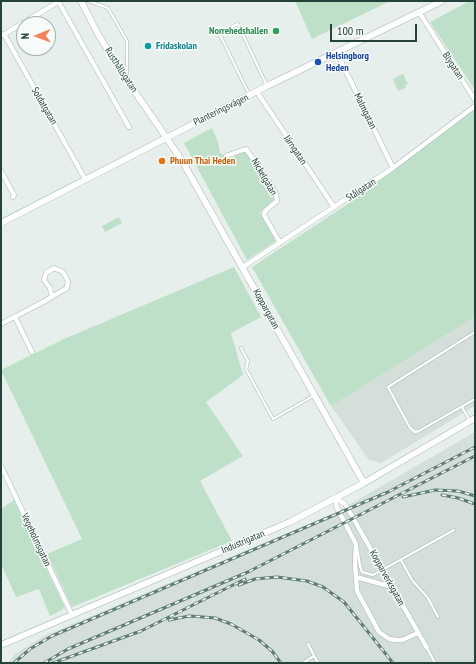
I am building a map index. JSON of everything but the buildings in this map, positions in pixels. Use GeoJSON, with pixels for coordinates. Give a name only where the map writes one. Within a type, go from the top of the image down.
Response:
{"type":"FeatureCollection","features":[{"type":"Feature","properties":{"kind":"street","name":"Rusthållsgatan"},"geometry":{"type":"LineString","coordinates":[[81,1],[98,34],[127,80],[167,137]]}},
{"type":"Feature","properties":{"kind":"street","name":"Planteringsvägen"},"geometry":{"type":"LineString","coordinates":[[1,223],[267,86],[442,1]]}},
{"type":"Feature","properties":{"kind":"street","name":"Rusthållsgatan"},"geometry":{"type":"LineString","coordinates":[[58,2],[129,127]]}},
{"type":"Feature","properties":{"kind":"street"},"geometry":{"type":"LineString","coordinates":[[2,35],[58,2]]}},
{"type":"Feature","properties":{"kind":"street","name":"Blygatan"},"geometry":{"type":"LineString","coordinates":[[419,12],[475,100]]}},
{"type":"Feature","properties":{"kind":"street","name":"Soldatgatan"},"geometry":{"type":"LineString","coordinates":[[2,35],[85,179]]}},
{"type":"Feature","properties":{"kind":"street","name":"Malmgatan"},"geometry":{"type":"LineString","coordinates":[[337,53],[393,168]]}},
{"type":"Feature","properties":{"kind":"street","name":"Järngatan"},"geometry":{"type":"LineString","coordinates":[[257,92],[334,207]]}},
{"type":"Feature","properties":{"kind":"street","name":"Stålgatan"},"geometry":{"type":"LineString","coordinates":[[243,267],[393,168],[475,106]]}},
{"type":"Feature","properties":{"kind":"street","name":"Koppargatan"},"geometry":{"type":"LineString","coordinates":[[167,137],[200,190],[364,483]]}},
{"type":"Feature","properties":{"kind":"street","name":"Nickelgatan"},"geometry":{"type":"LineString","coordinates":[[226,156],[246,148],[269,182],[276,194],[277,200],[265,211],[264,215],[280,243]]}},
{"type":"Feature","properties":{"kind":"street"},"geometry":{"type":"LineString","coordinates":[[1,171],[14,195],[13,197]]}},
{"type":"Feature","properties":{"kind":"street"},"geometry":{"type":"LineString","coordinates":[[1,324],[52,297],[67,288],[68,282],[63,272],[54,268],[46,273],[44,280],[50,288],[52,297]]}},
{"type":"Feature","properties":{"kind":"street"},"geometry":{"type":"LineString","coordinates":[[15,317],[32,352]]}},
{"type":"Feature","properties":{"kind":"street","name":"Industrigatan"},"geometry":{"type":"LineString","coordinates":[[1,645],[290,522],[364,483],[472,420]]}},
{"type":"Feature","properties":{"kind":"street","name":"Vegeholmsgatan"},"geometry":{"type":"LineString","coordinates":[[1,466],[2,471],[72,615]]}},
{"type":"Feature","properties":{"kind":"street"},"geometry":{"type":"LineString","coordinates":[[335,498],[337,508],[356,544],[357,591],[382,635],[389,639],[402,640],[418,633]]}},
{"type":"Feature","properties":{"kind":"street","name":"Kopparverksgatan"},"geometry":{"type":"LineString","coordinates":[[335,498],[345,504],[427,648]]}},
{"type":"Feature","properties":{"kind":"street"},"geometry":{"type":"LineString","coordinates":[[356,577],[392,587]]}},
{"type":"Feature","properties":{"kind":"lane"},"geometry":{"type":"LineString","coordinates":[[88,1],[108,8],[127,41],[127,80]]}},
{"type":"Feature","properties":{"kind":"lane"},"geometry":{"type":"LineString","coordinates":[[250,96],[219,33],[238,24],[267,86]]}},
{"type":"Feature","properties":{"kind":"lane"},"geometry":{"type":"LineString","coordinates":[[475,332],[388,387],[410,428],[415,432],[475,399]]}},
{"type":"Feature","properties":{"kind":"lane"},"geometry":{"type":"LineString","coordinates":[[241,348],[248,361],[246,369],[273,419],[315,395]]}},
{"type":"Feature","properties":{"kind":"lane"},"geometry":{"type":"LineString","coordinates":[[462,407],[472,420]]}},
{"type":"Feature","properties":{"kind":"lane"},"geometry":{"type":"LineString","coordinates":[[356,544],[362,572],[372,575],[454,530]]}},
{"type":"Feature","properties":{"kind":"lane"},"geometry":{"type":"LineString","coordinates":[[401,560],[412,580],[428,598],[438,617]]}},
{"type":"Feature","properties":{"kind":"lane"},"geometry":{"type":"LineString","coordinates":[[308,644],[318,663]]}},
{"type":"Feature","properties":{"kind":"lane","name":"Kopparverksgatan"},"geometry":{"type":"LineString","coordinates":[[427,648],[435,663]]}},
{"type":"Feature","properties":{"kind":"lane"},"geometry":{"type":"LineString","coordinates":[[303,663],[314,656]]}},
{"type":"Feature","properties":{"kind":"shaded area"},"geometry":{"type":"Polygon","coordinates":[[[475,317],[475,406],[381,463],[369,460],[331,406],[475,317]]]}},
{"type":"Feature","properties":{"kind":"shaded area"},"geometry":{"type":"Polygon","coordinates":[[[475,432],[475,663],[8,663],[15,654],[44,636],[335,513],[475,432]]]}},
{"type":"Feature","properties":{"kind":"green space"},"geometry":{"type":"Polygon","coordinates":[[[295,1],[390,1],[312,39],[295,1]]]}},
{"type":"Feature","properties":{"kind":"green space"},"geometry":{"type":"Polygon","coordinates":[[[470,1],[475,1],[475,90],[430,22],[470,1]]]}},
{"type":"Feature","properties":{"kind":"green space"},"geometry":{"type":"Polygon","coordinates":[[[403,74],[408,84],[405,85],[406,88],[398,91],[393,79],[403,74]]]}},
{"type":"Feature","properties":{"kind":"green space"},"geometry":{"type":"Polygon","coordinates":[[[475,109],[475,317],[331,406],[252,267],[354,200],[475,109]]]}},
{"type":"Feature","properties":{"kind":"green space"},"geometry":{"type":"Polygon","coordinates":[[[212,128],[218,142],[220,153],[230,159],[245,150],[275,199],[260,213],[276,241],[247,260],[184,143],[212,128]]]}},
{"type":"Feature","properties":{"kind":"green space"},"geometry":{"type":"Polygon","coordinates":[[[119,217],[122,223],[105,232],[102,226],[119,217]]]}},
{"type":"Feature","properties":{"kind":"green space"},"geometry":{"type":"Polygon","coordinates":[[[234,267],[261,317],[231,333],[243,375],[206,402],[243,456],[200,481],[232,541],[72,607],[47,554],[82,539],[1,370],[64,339],[234,267]]]}},
{"type":"Feature","properties":{"kind":"green space"},"geometry":{"type":"Polygon","coordinates":[[[14,500],[65,608],[50,616],[39,589],[16,597],[1,564],[1,509],[14,500]]]}},
{"type":"Feature","properties":{"kind":"railway"},"geometry":{"type":"LineString","coordinates":[[14,663],[30,649],[52,636],[388,492],[475,447]]}},
{"type":"Feature","properties":{"kind":"railway"},"geometry":{"type":"LineString","coordinates":[[44,663],[68,649],[248,572],[475,456]]}},
{"type":"Feature","properties":{"kind":"railway"},"geometry":{"type":"LineString","coordinates":[[403,497],[435,490],[458,491],[475,496]]}},
{"type":"Feature","properties":{"kind":"railway"},"geometry":{"type":"LineString","coordinates":[[442,495],[458,498],[475,504]]}},
{"type":"Feature","properties":{"kind":"railway"},"geometry":{"type":"LineString","coordinates":[[239,585],[255,579],[277,577],[307,581],[323,587],[344,602],[393,663]]}},
{"type":"Feature","properties":{"kind":"railway"},"geometry":{"type":"LineString","coordinates":[[53,663],[141,631],[245,579]]}},
{"type":"Feature","properties":{"kind":"railway"},"geometry":{"type":"LineString","coordinates":[[169,620],[189,616],[215,618],[231,624],[259,640],[272,651],[281,663]]}},
{"type":"Feature","properties":{"kind":"place","name":"Norrehedshallen"},"geometry":{"type":"Point","coordinates":[276,31]}},
{"type":"Feature","properties":{"kind":"place","name":"Fridaskolan"},"geometry":{"type":"Point","coordinates":[148,46]}},
{"type":"Feature","properties":{"kind":"place","name":"Helsingborg Heden"},"geometry":{"type":"Point","coordinates":[318,62]}},
{"type":"Feature","properties":{"kind":"place","name":"Phuun Thai Heden"},"geometry":{"type":"Point","coordinates":[162,161]}}]}
